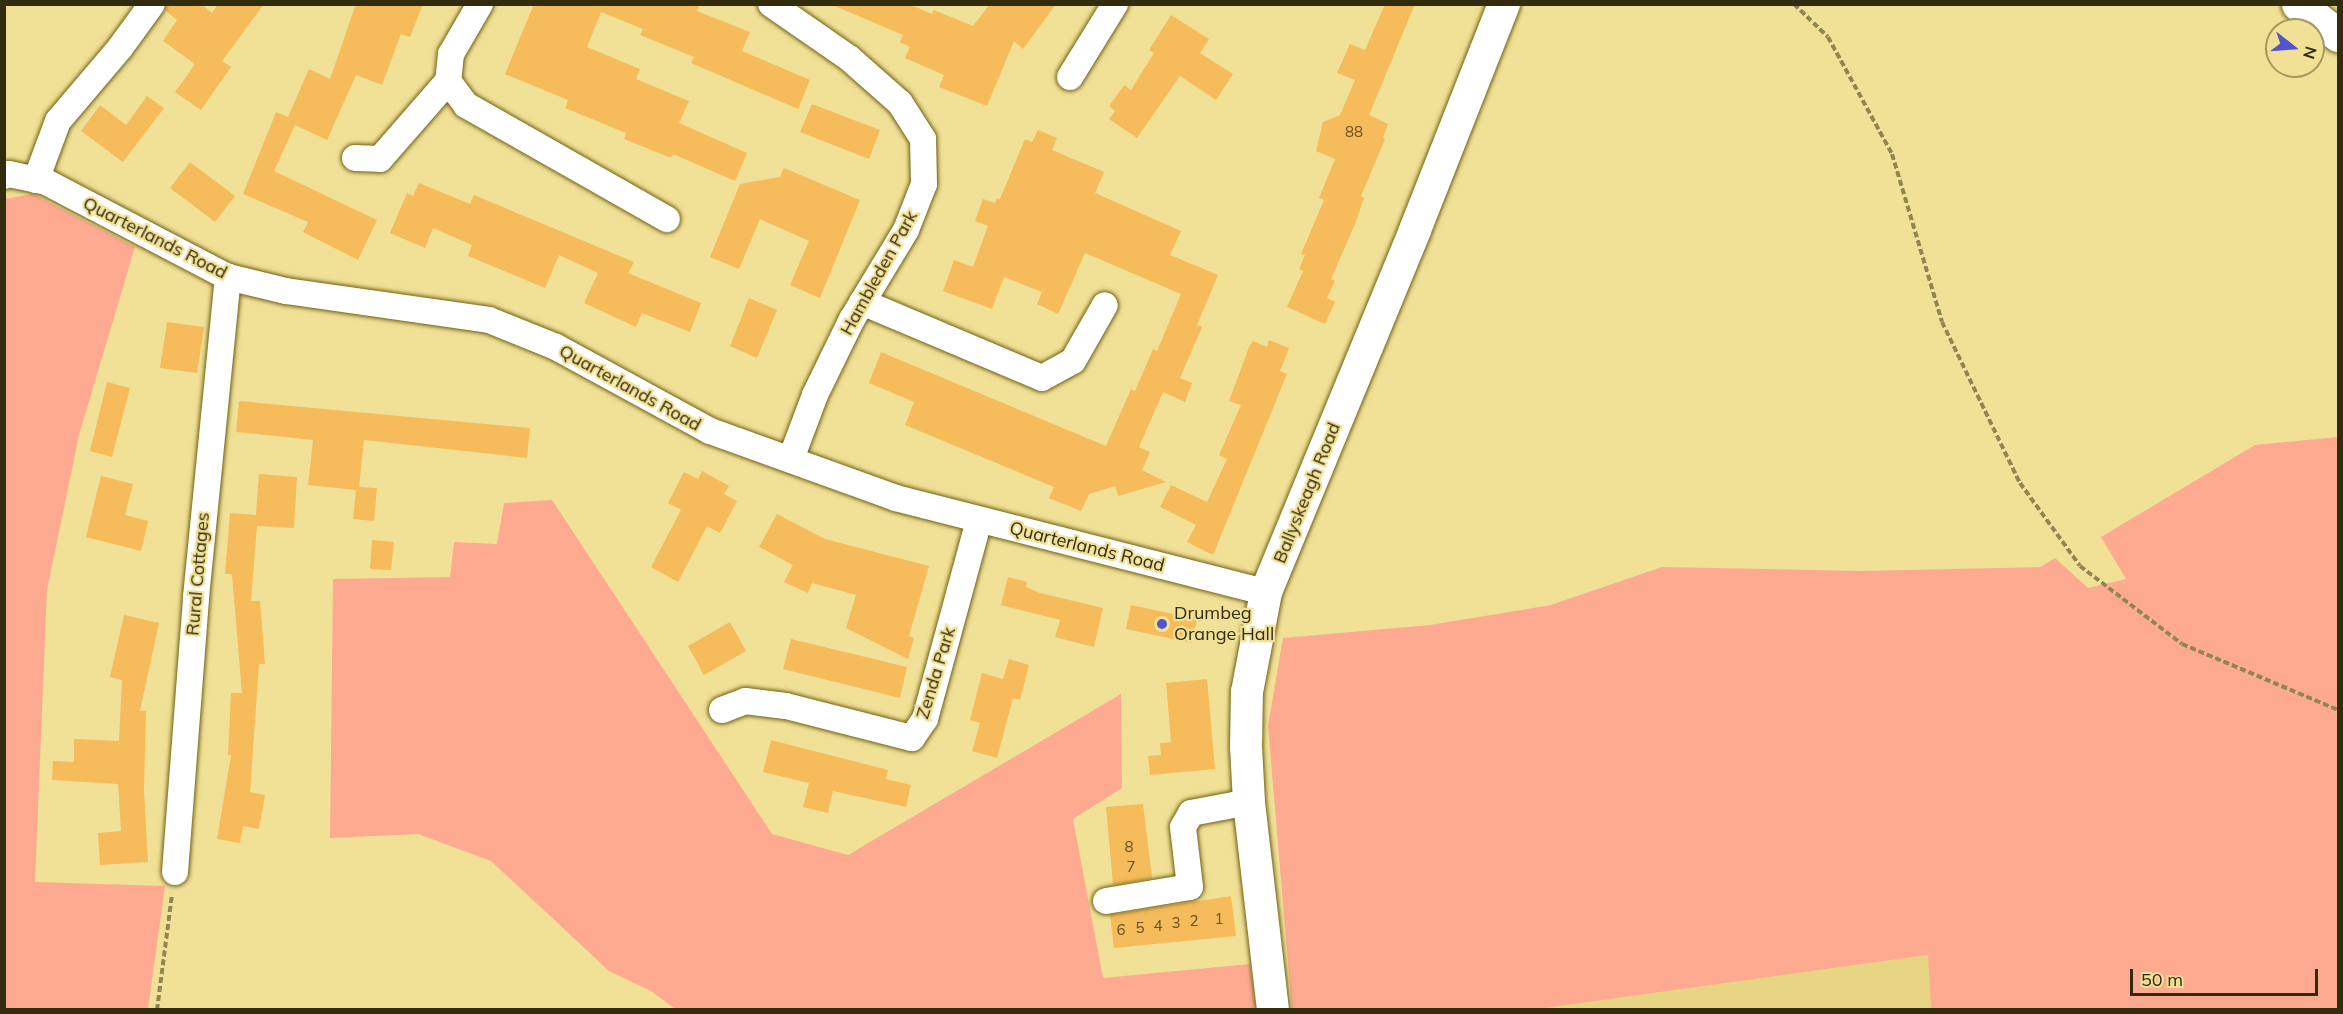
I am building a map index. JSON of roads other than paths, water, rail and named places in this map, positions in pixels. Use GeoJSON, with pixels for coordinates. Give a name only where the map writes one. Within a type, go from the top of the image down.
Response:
{"type":"FeatureCollection","features":[{"type":"Feature","properties":{"kind":"highway"},"geometry":{"type":"LineString","coordinates":[[2298,4],[2338,35]]}},
{"type":"Feature","properties":{"kind":"main road","name":"Ballyskeagh Road"},"geometry":{"type":"LineString","coordinates":[[1273,1010],[1249,802],[1246,692],[1266,592],[1415,231],[1504,4]]}},
{"type":"Feature","properties":{"kind":"street"},"geometry":{"type":"LineString","coordinates":[[36,180],[58,121],[120,48],[152,4]]}},
{"type":"Feature","properties":{"kind":"street"},"geometry":{"type":"LineString","coordinates":[[355,159],[380,159],[448,81],[450,54],[480,4]]}},
{"type":"Feature","properties":{"kind":"street","name":"Hambleden Park"},"geometry":{"type":"LineString","coordinates":[[771,4],[849,58],[900,103],[923,139],[924,184],[906,230],[862,302],[815,395],[791,459]]}},
{"type":"Feature","properties":{"kind":"street"},"geometry":{"type":"LineString","coordinates":[[1070,77],[1115,4]]}},
{"type":"Feature","properties":{"kind":"street"},"geometry":{"type":"LineString","coordinates":[[448,81],[466,105],[667,219]]}},
{"type":"Feature","properties":{"kind":"street","name":"Quarterlands Road"},"geometry":{"type":"LineString","coordinates":[[4,176],[9,174],[46,182],[228,276],[285,291],[489,320],[556,347],[710,431],[896,498],[1266,592]]}},
{"type":"Feature","properties":{"kind":"street","name":"Rural Cottages"},"geometry":{"type":"LineString","coordinates":[[175,873],[196,597],[228,276]]}},
{"type":"Feature","properties":{"kind":"street"},"geometry":{"type":"LineString","coordinates":[[862,302],[1042,378],[1073,361],[1105,305]]}},
{"type":"Feature","properties":{"kind":"street","name":"Zenda Park"},"geometry":{"type":"LineString","coordinates":[[722,710],[745,701],[786,705],[912,738],[925,719],[979,520]]}},
{"type":"Feature","properties":{"kind":"street"},"geometry":{"type":"LineString","coordinates":[[1106,901],[1190,886],[1183,827],[1191,813],[1249,802]]}},
{"type":"Feature","properties":{"kind":"place","name":"Drumbeg Orange Hall"},"geometry":{"type":"Point","coordinates":[1162,624]}}]}
